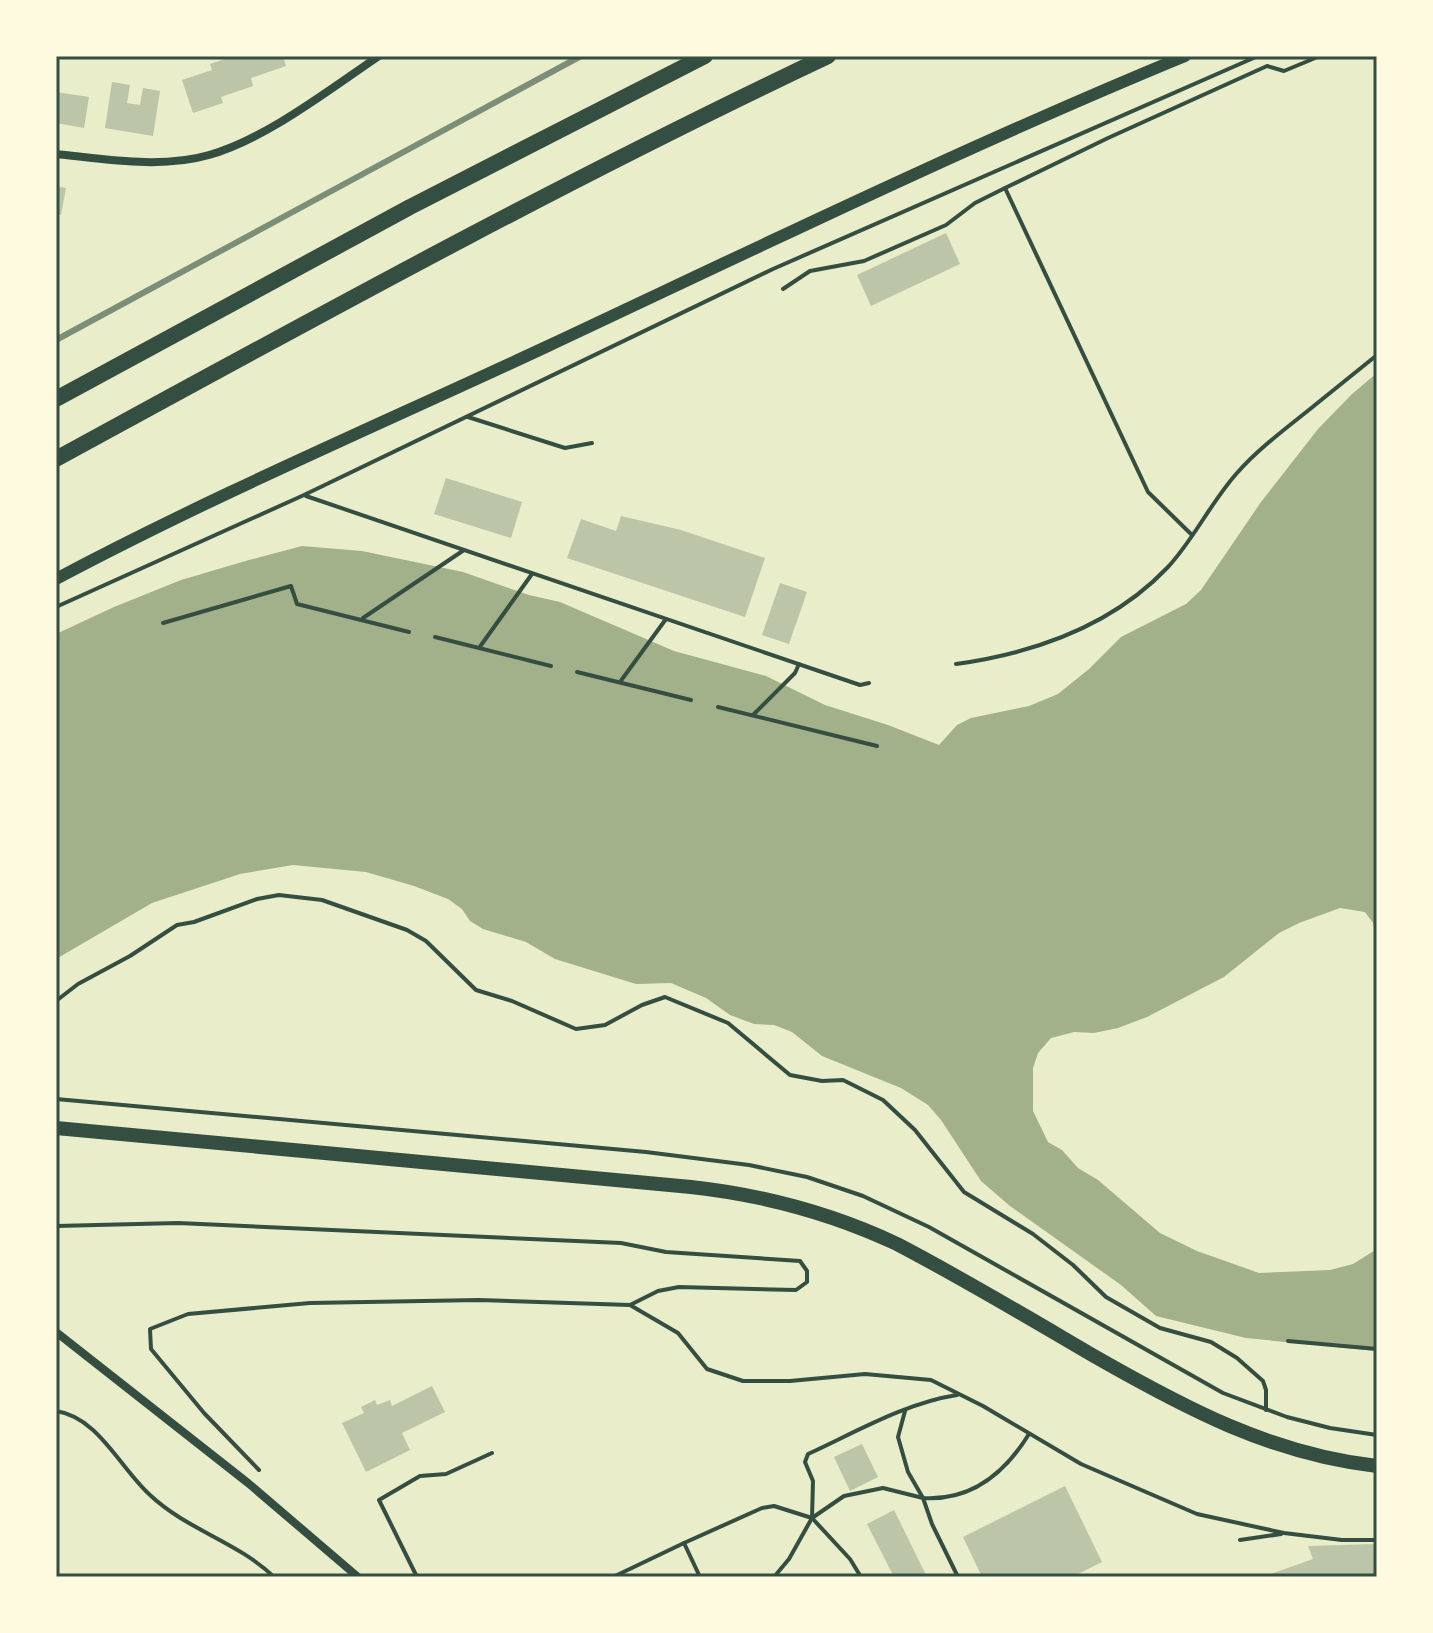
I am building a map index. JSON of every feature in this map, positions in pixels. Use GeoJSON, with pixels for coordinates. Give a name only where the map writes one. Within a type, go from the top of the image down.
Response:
{"type":"FeatureCollection","features":[{"type":"Feature","properties":{"kind":"highway"},"geometry":{"type":"LineString","coordinates":[[56,399],[410,207],[705,56]]}},
{"type":"Feature","properties":{"kind":"highway"},"geometry":{"type":"LineString","coordinates":[[56,459],[512,212],[828,56]]}},
{"type":"Feature","properties":{"kind":"main road"},"geometry":{"type":"LineString","coordinates":[[56,579],[228,493],[762,245],[1185,56]]}},
{"type":"Feature","properties":{"kind":"main road"},"geometry":{"type":"LineString","coordinates":[[56,1128],[691,1187],[792,1204],[859,1227],[906,1249],[1157,1392],[1215,1421],[1278,1445],[1377,1466]]}},
{"type":"Feature","properties":{"kind":"street"},"geometry":{"type":"LineString","coordinates":[[56,154],[172,161],[210,155],[273,127],[379,56]]}},
{"type":"Feature","properties":{"kind":"street"},"geometry":{"type":"LineString","coordinates":[[56,1332],[248,1483],[358,1577]]}},
{"type":"Feature","properties":{"kind":"path"},"geometry":{"type":"LineString","coordinates":[[56,607],[304,495],[773,269],[1258,56]]}},
{"type":"Feature","properties":{"kind":"path"},"geometry":{"type":"LineString","coordinates":[[783,289],[810,271],[864,261],[946,225],[975,203],[1005,188],[1267,66],[1284,71],[1320,56]]}},
{"type":"Feature","properties":{"kind":"path"},"geometry":{"type":"LineString","coordinates":[[1005,188],[1148,492],[1191,534]]}},
{"type":"Feature","properties":{"kind":"path"},"geometry":{"type":"LineString","coordinates":[[956,664],[996,659],[1039,647],[1086,628],[1118,609],[1169,565],[1237,474],[1264,446],[1377,355]]}},
{"type":"Feature","properties":{"kind":"path"},"geometry":{"type":"LineString","coordinates":[[468,417],[565,448],[592,443]]}},
{"type":"Feature","properties":{"kind":"path"},"geometry":{"type":"LineString","coordinates":[[304,495],[860,685],[869,683]]}},
{"type":"Feature","properties":{"kind":"path"},"geometry":{"type":"LineString","coordinates":[[362,620],[464,550]]}},
{"type":"Feature","properties":{"kind":"path"},"geometry":{"type":"LineString","coordinates":[[479,648],[532,574]]}},
{"type":"Feature","properties":{"kind":"path"},"geometry":{"type":"LineString","coordinates":[[163,623],[291,586],[297,604],[409,632]]}},
{"type":"Feature","properties":{"kind":"path"},"geometry":{"type":"LineString","coordinates":[[620,682],[666,619]]}},
{"type":"Feature","properties":{"kind":"path"},"geometry":{"type":"LineString","coordinates":[[435,637],[551,666]]}},
{"type":"Feature","properties":{"kind":"path"},"geometry":{"type":"LineString","coordinates":[[752,716],[795,673],[799,664]]}},
{"type":"Feature","properties":{"kind":"path"},"geometry":{"type":"LineString","coordinates":[[577,672],[691,700]]}},
{"type":"Feature","properties":{"kind":"path"},"geometry":{"type":"LineString","coordinates":[[718,707],[877,746]]}},
{"type":"Feature","properties":{"kind":"path"},"geometry":{"type":"LineString","coordinates":[[56,1001],[78,984],[130,956],[177,925],[279,895],[322,900],[407,930],[426,941],[476,990],[512,1001],[576,1029],[605,1025],[642,1005],[665,997],[728,1023],[790,1075],[822,1081],[843,1080],[883,1100],[915,1130],[964,1192],[1033,1234],[1073,1265],[1106,1297],[1160,1328],[1211,1342],[1237,1358],[1263,1381],[1266,1410]]}},
{"type":"Feature","properties":{"kind":"path"},"geometry":{"type":"LineString","coordinates":[[56,1099],[658,1153],[749,1165],[807,1177],[863,1196],[918,1222],[1203,1384],[1266,1410],[1330,1428],[1377,1435]]}},
{"type":"Feature","properties":{"kind":"path"},"geometry":{"type":"LineString","coordinates":[[56,1226],[178,1223],[621,1243],[666,1252],[800,1261],[807,1271],[807,1282],[796,1290],[679,1287],[658,1291],[630,1305]]}},
{"type":"Feature","properties":{"kind":"path"},"geometry":{"type":"LineString","coordinates":[[259,1470],[204,1413],[151,1349],[150,1329],[188,1314],[310,1303],[479,1300],[630,1305],[678,1333],[707,1369],[743,1381],[790,1381],[865,1374],[931,1380],[1081,1464],[1197,1514],[1284,1533],[1342,1540],[1377,1540]]}},
{"type":"Feature","properties":{"kind":"path"},"geometry":{"type":"LineString","coordinates":[[1288,1341],[1377,1349]]}},
{"type":"Feature","properties":{"kind":"path"},"geometry":{"type":"LineString","coordinates":[[812,1518],[813,1481],[805,1462],[808,1454],[941,1397],[960,1395]]}},
{"type":"Feature","properties":{"kind":"path"},"geometry":{"type":"LineString","coordinates":[[56,1411],[70,1413],[96,1432],[121,1465],[169,1510],[255,1559],[274,1577]]}},
{"type":"Feature","properties":{"kind":"path"},"geometry":{"type":"LineString","coordinates":[[905,1411],[898,1437],[908,1472],[958,1577]]}},
{"type":"Feature","properties":{"kind":"path"},"geometry":{"type":"LineString","coordinates":[[774,1577],[789,1559],[812,1518],[844,1496],[883,1488],[923,1498],[938,1499],[961,1494],[991,1480],[1009,1462],[1029,1434]]}},
{"type":"Feature","properties":{"kind":"path"},"geometry":{"type":"LineString","coordinates":[[417,1577],[379,1500],[420,1476],[446,1474],[492,1453]]}},
{"type":"Feature","properties":{"kind":"path"},"geometry":{"type":"LineString","coordinates":[[613,1577],[762,1508],[774,1506],[812,1518],[850,1559],[861,1577]]}},
{"type":"Feature","properties":{"kind":"path"},"geometry":{"type":"LineString","coordinates":[[1240,1540],[1284,1533]]}},
{"type":"Feature","properties":{"kind":"path"},"geometry":{"type":"LineString","coordinates":[[684,1543],[700,1577]]}},
{"type":"Feature","properties":{"kind":"shaded area"},"geometry":{"type":"Polygon","coordinates":[[[1377,373],[1377,940],[1373,923],[1365,912],[1340,908],[1279,933],[1224,977],[1147,1017],[1118,1028],[1094,1033],[1074,1032],[1051,1038],[1038,1053],[1033,1068],[1033,1111],[1048,1142],[1062,1150],[1078,1168],[1098,1180],[1160,1233],[1197,1251],[1259,1273],[1330,1270],[1353,1264],[1377,1249],[1377,1351],[1246,1338],[1156,1316],[1121,1285],[1010,1206],[981,1181],[941,1120],[928,1105],[901,1088],[822,1056],[792,1032],[730,1015],[706,998],[671,983],[636,984],[555,959],[526,942],[483,929],[448,899],[414,886],[366,872],[293,865],[240,874],[152,903],[56,959],[56,634],[114,607],[181,580],[302,546],[362,551],[463,572],[529,595],[560,602],[674,651],[766,676],[825,705],[939,745],[957,725],[971,718],[1029,706],[1058,694],[1121,637],[1186,604],[1201,590],[1261,502],[1318,429],[1377,373]]]}},
{"type":"Feature","properties":{"kind":"building"},"geometry":{"type":"Polygon","coordinates":[[[234,56],[283,56],[286,66],[251,78],[253,86],[221,97],[223,103],[193,113],[182,80],[212,70],[210,64],[234,56]]]}},
{"type":"Feature","properties":{"kind":"building"},"geometry":{"type":"Polygon","coordinates":[[[112,82],[130,85],[127,103],[140,105],[143,88],[160,91],[153,136],[105,128],[112,82]]]}},
{"type":"Feature","properties":{"kind":"building"},"geometry":{"type":"Polygon","coordinates":[[[56,92],[89,97],[84,128],[56,123],[56,92]]]}},
{"type":"Feature","properties":{"kind":"building"},"geometry":{"type":"Polygon","coordinates":[[[56,186],[66,188],[61,215],[56,214],[56,186]]]}},
{"type":"Feature","properties":{"kind":"building"},"geometry":{"type":"Polygon","coordinates":[[[946,233],[960,264],[871,306],[857,275],[946,233]]]}},
{"type":"Feature","properties":{"kind":"building"},"geometry":{"type":"Polygon","coordinates":[[[446,478],[522,502],[511,538],[434,514],[446,478]]]}},
{"type":"Feature","properties":{"kind":"building"},"geometry":{"type":"Polygon","coordinates":[[[621,516],[681,530],[765,558],[745,617],[567,558],[581,519],[616,531],[621,516]]]}},
{"type":"Feature","properties":{"kind":"building"},"geometry":{"type":"Polygon","coordinates":[[[780,583],[807,592],[789,644],[762,635],[780,583]]]}},
{"type":"Feature","properties":{"kind":"building"},"geometry":{"type":"Polygon","coordinates":[[[432,1386],[445,1412],[402,1433],[410,1450],[366,1472],[342,1423],[364,1413],[361,1407],[375,1400],[377,1405],[390,1400],[392,1406],[432,1386]]]}},
{"type":"Feature","properties":{"kind":"building"},"geometry":{"type":"Polygon","coordinates":[[[862,1444],[878,1477],[850,1491],[834,1457],[862,1444]]]}},
{"type":"Feature","properties":{"kind":"building"},"geometry":{"type":"Polygon","coordinates":[[[1065,1486],[1102,1562],[1072,1577],[982,1577],[963,1537],[1065,1486]]]}},
{"type":"Feature","properties":{"kind":"building"},"geometry":{"type":"Polygon","coordinates":[[[894,1510],[927,1577],[894,1577],[867,1524],[894,1510]]]}},
{"type":"Feature","properties":{"kind":"building"},"geometry":{"type":"Polygon","coordinates":[[[1376,1544],[1377,1577],[1262,1577],[1313,1559],[1308,1546],[1376,1544]]]}},
{"type":"Feature","properties":{"kind":"railway"},"geometry":{"type":"LineString","coordinates":[[56,340],[581,56]]}}]}
